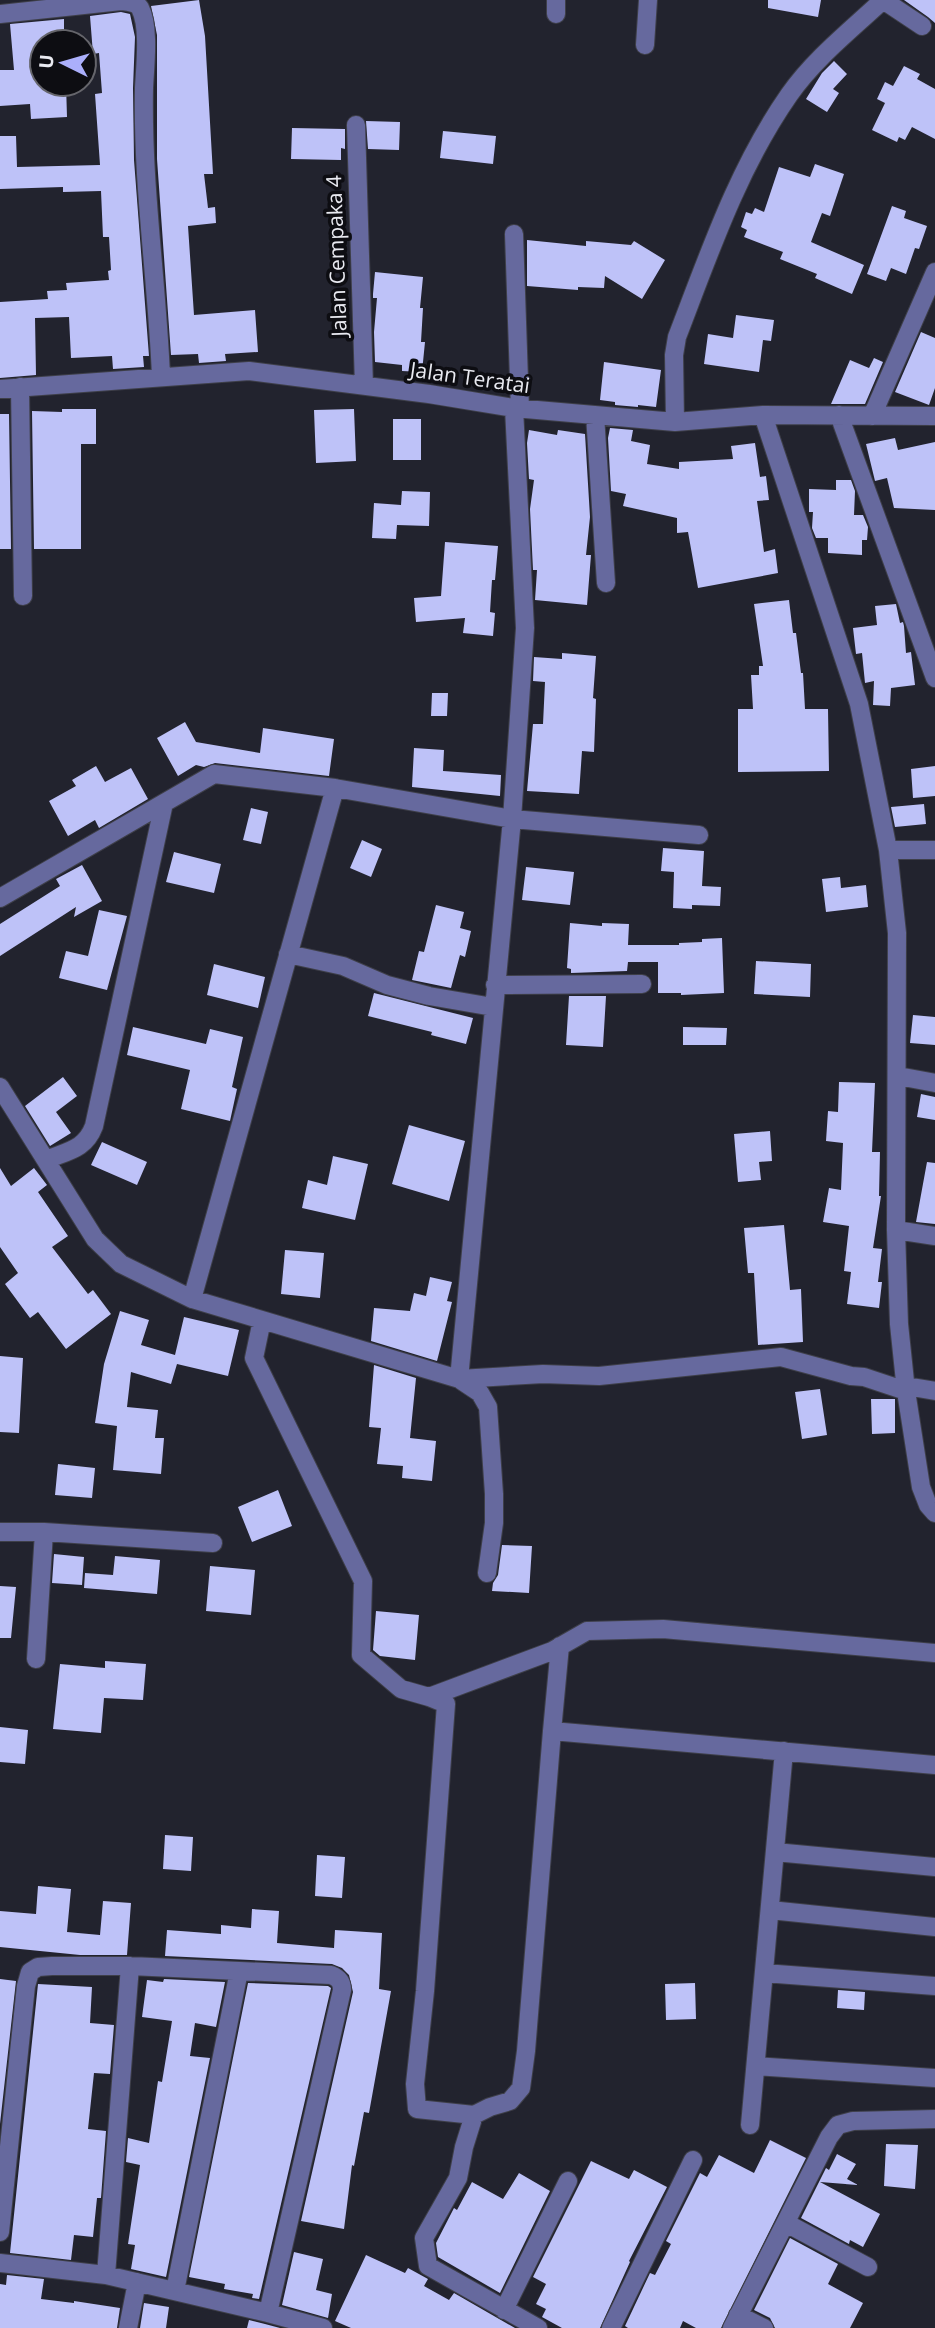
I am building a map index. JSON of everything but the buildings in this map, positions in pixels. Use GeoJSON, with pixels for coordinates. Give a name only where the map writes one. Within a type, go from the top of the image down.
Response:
{"type":"FeatureCollection","features":[{"type":"Feature","properties":{"kind":"street"},"geometry":{"type":"LineString","coordinates":[[645,45],[648,0]]}},
{"type":"Feature","properties":{"kind":"street"},"geometry":{"type":"LineString","coordinates":[[675,422],[674,355],[677,337],[734,191],[790,94],[823,56],[883,0],[922,26]]}},
{"type":"Feature","properties":{"kind":"street"},"geometry":{"type":"LineString","coordinates":[[0,15],[121,1],[134,3],[139,7],[145,28],[146,167],[161,376]]}},
{"type":"Feature","properties":{"kind":"street","name":"Jalan Cempaka 4"},"geometry":{"type":"LineString","coordinates":[[356,125],[365,386]]}},
{"type":"Feature","properties":{"kind":"street"},"geometry":{"type":"LineString","coordinates":[[459,1379],[512,819],[525,628],[514,234]]}},
{"type":"Feature","properties":{"kind":"street"},"geometry":{"type":"LineString","coordinates":[[872,416],[935,272]]}},
{"type":"Feature","properties":{"kind":"street","name":"Jalan Teratai"},"geometry":{"type":"LineString","coordinates":[[0,389],[249,371],[517,408],[675,422],[763,415],[935,416]]}},
{"type":"Feature","properties":{"kind":"street"},"geometry":{"type":"LineString","coordinates":[[20,387],[23,596]]}},
{"type":"Feature","properties":{"kind":"street"},"geometry":{"type":"LineString","coordinates":[[595,415],[606,583]]}},
{"type":"Feature","properties":{"kind":"street"},"geometry":{"type":"LineString","coordinates":[[763,415],[859,704],[888,850],[897,933],[896,1230],[899,1324],[921,1487],[928,1505],[935,1513]]}},
{"type":"Feature","properties":{"kind":"street"},"geometry":{"type":"LineString","coordinates":[[839,415],[935,678]]}},
{"type":"Feature","properties":{"kind":"street"},"geometry":{"type":"LineString","coordinates":[[0,898],[214,774],[335,788],[512,819],[699,835]]}},
{"type":"Feature","properties":{"kind":"street"},"geometry":{"type":"LineString","coordinates":[[192,1299],[335,788]]}},
{"type":"Feature","properties":{"kind":"street"},"geometry":{"type":"LineString","coordinates":[[46,1160],[80,1146],[88,1140],[94,1126],[164,803]]}},
{"type":"Feature","properties":{"kind":"street"},"geometry":{"type":"LineString","coordinates":[[888,850],[935,850]]}},
{"type":"Feature","properties":{"kind":"street"},"geometry":{"type":"LineString","coordinates":[[288,954],[343,966],[387,985],[429,996],[494,1007]]}},
{"type":"Feature","properties":{"kind":"street"},"geometry":{"type":"LineString","coordinates":[[495,985],[642,984]]}},
{"type":"Feature","properties":{"kind":"street"},"geometry":{"type":"LineString","coordinates":[[898,1076],[935,1083]]}},
{"type":"Feature","properties":{"kind":"street"},"geometry":{"type":"LineString","coordinates":[[0,1087],[94,1239],[121,1264],[192,1299],[459,1379],[480,1393],[488,1407],[494,1494],[494,1523],[486,1573]]}},
{"type":"Feature","properties":{"kind":"street"},"geometry":{"type":"LineString","coordinates":[[896,1230],[935,1236]]}},
{"type":"Feature","properties":{"kind":"street"},"geometry":{"type":"LineString","coordinates":[[262,1320],[254,1358],[363,1581],[361,1655],[401,1689],[446,1704],[425,1991],[415,2084],[417,2109],[474,2115],[510,2101],[521,2088],[560,1646]]}},
{"type":"Feature","properties":{"kind":"street"},"geometry":{"type":"LineString","coordinates":[[459,1379],[543,1374],[600,1376],[781,1357],[851,1376],[906,1388],[935,1391]]}},
{"type":"Feature","properties":{"kind":"street"},"geometry":{"type":"LineString","coordinates":[[0,1532],[44,1532],[213,1544]]}},
{"type":"Feature","properties":{"kind":"street"},"geometry":{"type":"LineString","coordinates":[[36,1659],[44,1532]]}},
{"type":"Feature","properties":{"kind":"street"},"geometry":{"type":"LineString","coordinates":[[429,1697],[560,1646],[587,1631],[663,1629],[935,1653]]}},
{"type":"Feature","properties":{"kind":"street"},"geometry":{"type":"LineString","coordinates":[[552,1731],[935,1765]]}},
{"type":"Feature","properties":{"kind":"street"},"geometry":{"type":"LineString","coordinates":[[750,2125],[784,1751]]}},
{"type":"Feature","properties":{"kind":"street"},"geometry":{"type":"LineString","coordinates":[[775,1852],[935,1867]]}},
{"type":"Feature","properties":{"kind":"street"},"geometry":{"type":"LineString","coordinates":[[769,1910],[935,1927]]}},
{"type":"Feature","properties":{"kind":"street"},"geometry":{"type":"LineString","coordinates":[[0,2232],[26,1986],[30,1972],[38,1967],[52,1966],[130,1966],[331,1975],[338,1978],[342,1990],[268,2312]]}},
{"type":"Feature","properties":{"kind":"street"},"geometry":{"type":"LineString","coordinates":[[106,2275],[130,1966]]}},
{"type":"Feature","properties":{"kind":"street"},"geometry":{"type":"LineString","coordinates":[[175,2291],[239,1971]]}},
{"type":"Feature","properties":{"kind":"street"},"geometry":{"type":"LineString","coordinates":[[764,1973],[935,1986]]}},
{"type":"Feature","properties":{"kind":"street"},"geometry":{"type":"LineString","coordinates":[[756,2066],[935,2078]]}},
{"type":"Feature","properties":{"kind":"street"},"geometry":{"type":"LineString","coordinates":[[474,2115],[458,2178],[425,2238],[428,2266],[538,2328]]}},
{"type":"Feature","properties":{"kind":"street"},"geometry":{"type":"LineString","coordinates":[[764,2328],[735,2322],[829,2137],[838,2125],[867,2121],[935,2119]]}},
{"type":"Feature","properties":{"kind":"street"},"geometry":{"type":"LineString","coordinates":[[611,2328],[693,2160]]}},
{"type":"Feature","properties":{"kind":"street"},"geometry":{"type":"LineString","coordinates":[[503,2310],[568,2181]]}},
{"type":"Feature","properties":{"kind":"street"},"geometry":{"type":"LineString","coordinates":[[786,2223],[869,2267]]}},
{"type":"Feature","properties":{"kind":"street"},"geometry":{"type":"LineString","coordinates":[[0,2263],[106,2275],[268,2312],[323,2328]]}},
{"type":"Feature","properties":{"kind":"street"},"geometry":{"type":"LineString","coordinates":[[128,2328],[137,2282]]}}]}
